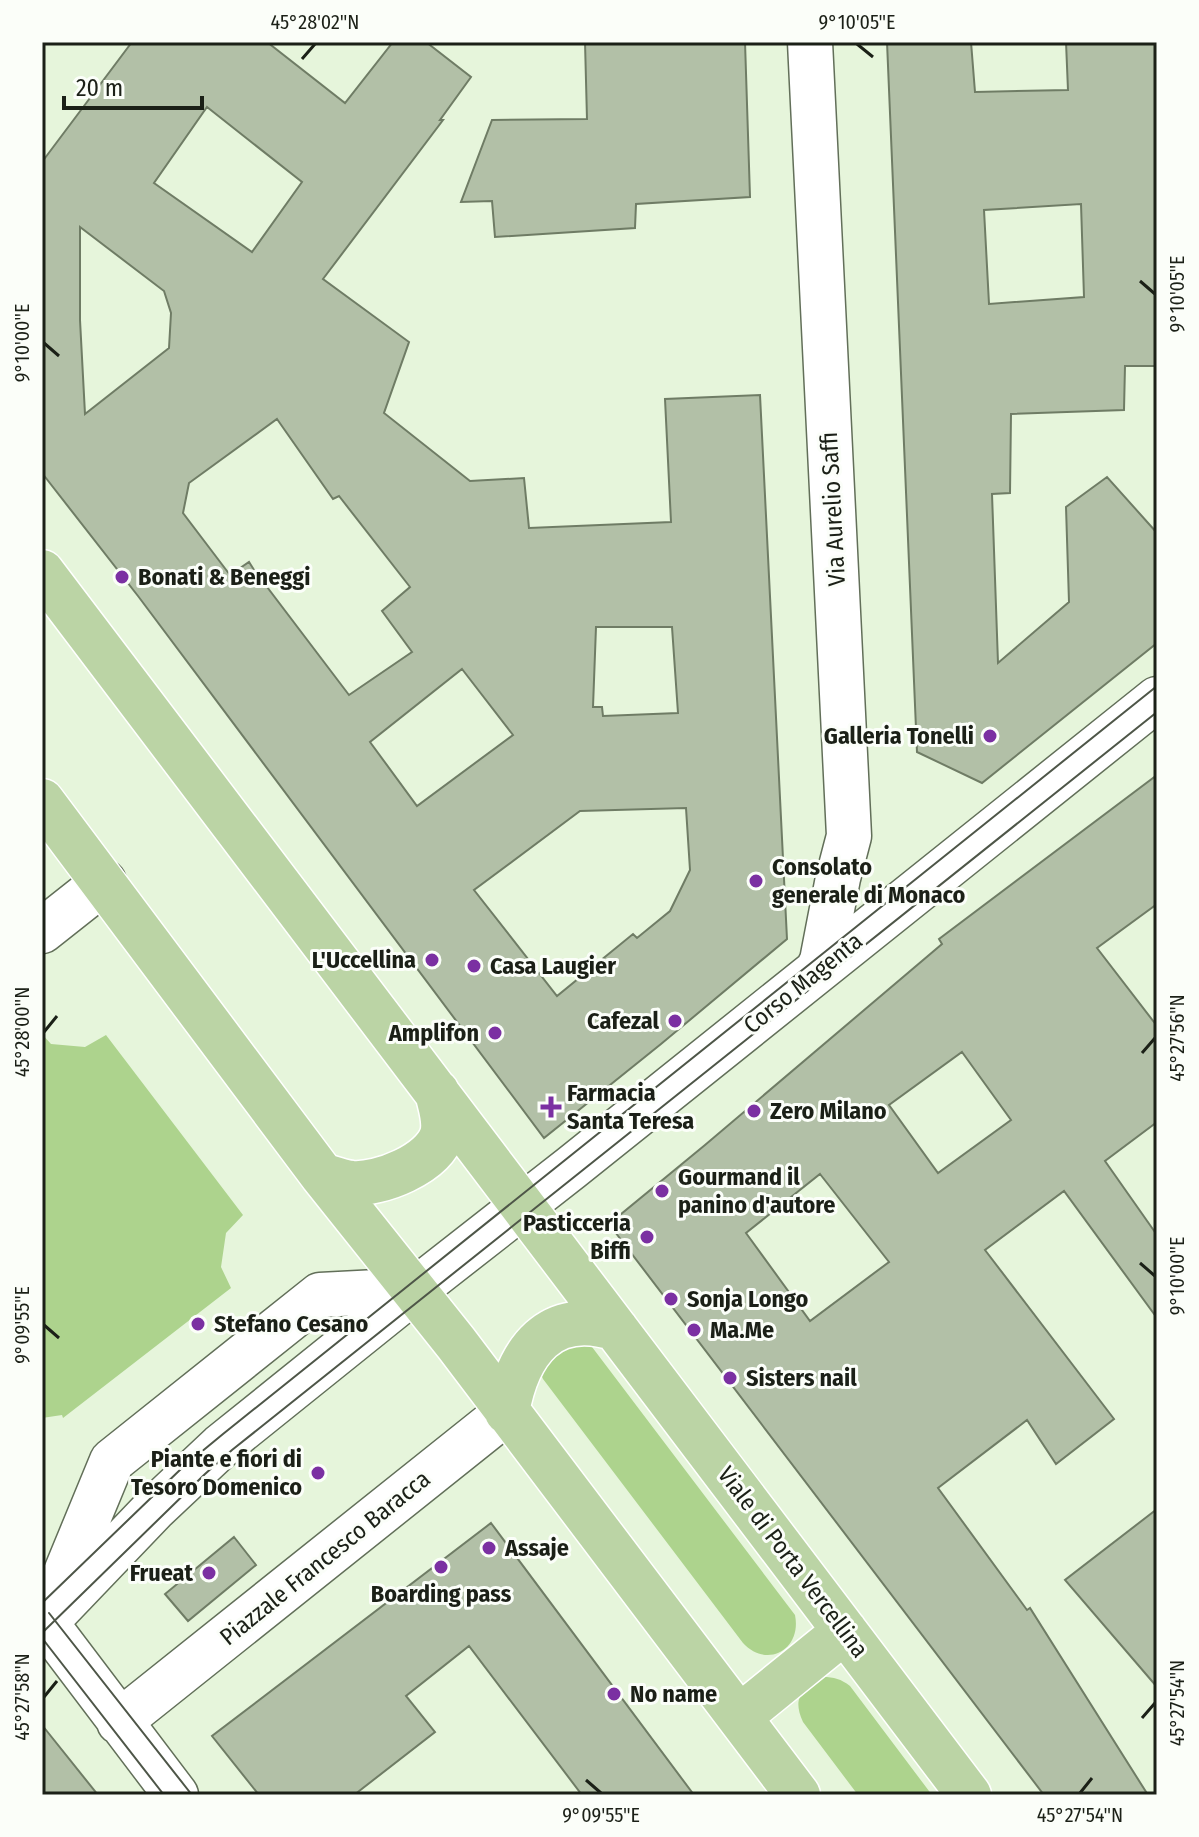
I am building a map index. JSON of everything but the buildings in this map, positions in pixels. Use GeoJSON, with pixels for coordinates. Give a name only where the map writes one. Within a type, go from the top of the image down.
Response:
{"type":"FeatureCollection","features":[{"type":"Feature","properties":{"kind":"main road"},"geometry":{"type":"LineString","coordinates":[[42,572],[56,620],[161,729],[616,1329]]}},
{"type":"Feature","properties":{"kind":"main road"},"geometry":{"type":"LineString","coordinates":[[42,801],[322,1175],[415,1290],[798,1795]]}},
{"type":"Feature","properties":{"kind":"main road"},"geometry":{"type":"LineString","coordinates":[[322,1175],[354,1183],[373,1181],[400,1173],[424,1159],[441,1138],[444,1123],[437,1092]]}},
{"type":"Feature","properties":{"kind":"main road"},"geometry":{"type":"LineString","coordinates":[[507,1412],[520,1368],[527,1355],[546,1335],[566,1324],[598,1323],[616,1329]]}},
{"type":"Feature","properties":{"kind":"main road","name":"Viale di Porta Vercellina"},"geometry":{"type":"LineString","coordinates":[[616,1329],[969,1795]]}},
{"type":"Feature","properties":{"kind":"main road"},"geometry":{"type":"LineString","coordinates":[[739,1717],[845,1631]]}},
{"type":"Feature","properties":{"kind":"street","name":"Via Aurelio Saffi"},"geometry":{"type":"LineString","coordinates":[[810,42],[849,836],[822,961],[817,971]]}},
{"type":"Feature","properties":{"kind":"street","name":"Corso Magenta"},"geometry":{"type":"LineString","coordinates":[[523,1206],[1157,699]]}},
{"type":"Feature","properties":{"kind":"street"},"geometry":{"type":"LineString","coordinates":[[42,931],[104,882]]}},
{"type":"Feature","properties":{"kind":"street"},"geometry":{"type":"LineString","coordinates":[[43,1624],[154,1509],[221,1446],[523,1206]]}},
{"type":"Feature","properties":{"kind":"street"},"geometry":{"type":"LineString","coordinates":[[43,1624],[112,1461],[320,1295],[415,1290]]}},
{"type":"Feature","properties":{"kind":"street","name":"Piazzale Francesco Baracca"},"geometry":{"type":"LineString","coordinates":[[119,1722],[507,1412]]}},
{"type":"Feature","properties":{"kind":"street"},"geometry":{"type":"LineString","coordinates":[[43,1624],[176,1795]]}},
{"type":"Feature","properties":{"kind":"green space"},"geometry":{"type":"Polygon","coordinates":[[[42,1034],[51,1044],[85,1047],[106,1035],[243,1215],[226,1233],[221,1267],[231,1288],[63,1418],[62,1415],[42,1418],[42,1034]]]}},
{"type":"Feature","properties":{"kind":"green space"},"geometry":{"type":"Polygon","coordinates":[[[589,1343],[795,1615],[793,1638],[781,1652],[762,1655],[743,1643],[543,1379],[539,1370],[541,1350],[589,1343]]]}},
{"type":"Feature","properties":{"kind":"green space"},"geometry":{"type":"Polygon","coordinates":[[[823,1677],[837,1679],[850,1686],[932,1795],[858,1795],[803,1722],[800,1713],[801,1695],[823,1677]]]}},
{"type":"Feature","properties":{"kind":"tram line"},"geometry":{"type":"LineString","coordinates":[[42,1603],[183,1467],[223,1434],[1157,686]]}},
{"type":"Feature","properties":{"kind":"tram line"},"geometry":{"type":"LineString","coordinates":[[42,1633],[232,1450],[1157,712]]}},
{"type":"Feature","properties":{"kind":"tram line"},"geometry":{"type":"LineString","coordinates":[[49,1613],[192,1795]]}},
{"type":"Feature","properties":{"kind":"tram line"},"geometry":{"type":"LineString","coordinates":[[42,1638],[164,1795]]}},
{"type":"Feature","properties":{"kind":"place","name":"Bonati & Beneggi"},"geometry":{"type":"Point","coordinates":[122,577]}},
{"type":"Feature","properties":{"kind":"place","name":"Galleria Tonelli"},"geometry":{"type":"Point","coordinates":[990,736]}},
{"type":"Feature","properties":{"kind":"place","name":"Consolato generale di Monaco"},"geometry":{"type":"Point","coordinates":[756,881]}},
{"type":"Feature","properties":{"kind":"place","name":"L'Uccellina"},"geometry":{"type":"Point","coordinates":[432,960]}},
{"type":"Feature","properties":{"kind":"place","name":"Casa Laugier"},"geometry":{"type":"Point","coordinates":[474,966]}},
{"type":"Feature","properties":{"kind":"place","name":"Cafezal"},"geometry":{"type":"Point","coordinates":[675,1021]}},
{"type":"Feature","properties":{"kind":"place","name":"Amplifon"},"geometry":{"type":"Point","coordinates":[495,1033]}},
{"type":"Feature","properties":{"kind":"place","name":"Farmacia Santa Teresa"},"geometry":{"type":"Point","coordinates":[551,1107]}},
{"type":"Feature","properties":{"kind":"place","name":"Zero Milano"},"geometry":{"type":"Point","coordinates":[754,1111]}},
{"type":"Feature","properties":{"kind":"place","name":"Gourmand il panino d'autore"},"geometry":{"type":"Point","coordinates":[662,1191]}},
{"type":"Feature","properties":{"kind":"place","name":"Pasticceria Biffi"},"geometry":{"type":"Point","coordinates":[647,1237]}},
{"type":"Feature","properties":{"kind":"place","name":"Sonja Longo"},"geometry":{"type":"Point","coordinates":[671,1299]}},
{"type":"Feature","properties":{"kind":"place","name":"Stefano Cesano"},"geometry":{"type":"Point","coordinates":[198,1324]}},
{"type":"Feature","properties":{"kind":"place","name":"Ma.Me"},"geometry":{"type":"Point","coordinates":[694,1330]}},
{"type":"Feature","properties":{"kind":"place","name":"Sisters nail"},"geometry":{"type":"Point","coordinates":[730,1378]}},
{"type":"Feature","properties":{"kind":"place","name":"Piante e fiori di Tesoro Domenico"},"geometry":{"type":"Point","coordinates":[318,1473]}},
{"type":"Feature","properties":{"kind":"place","name":"Assaje"},"geometry":{"type":"Point","coordinates":[489,1548]}},
{"type":"Feature","properties":{"kind":"place","name":"Boarding pass"},"geometry":{"type":"Point","coordinates":[441,1567]}},
{"type":"Feature","properties":{"kind":"place","name":"Frueat"},"geometry":{"type":"Point","coordinates":[209,1573]}},
{"type":"Feature","properties":{"kind":"place","name":"No name"},"geometry":{"type":"Point","coordinates":[614,1694]}}]}
